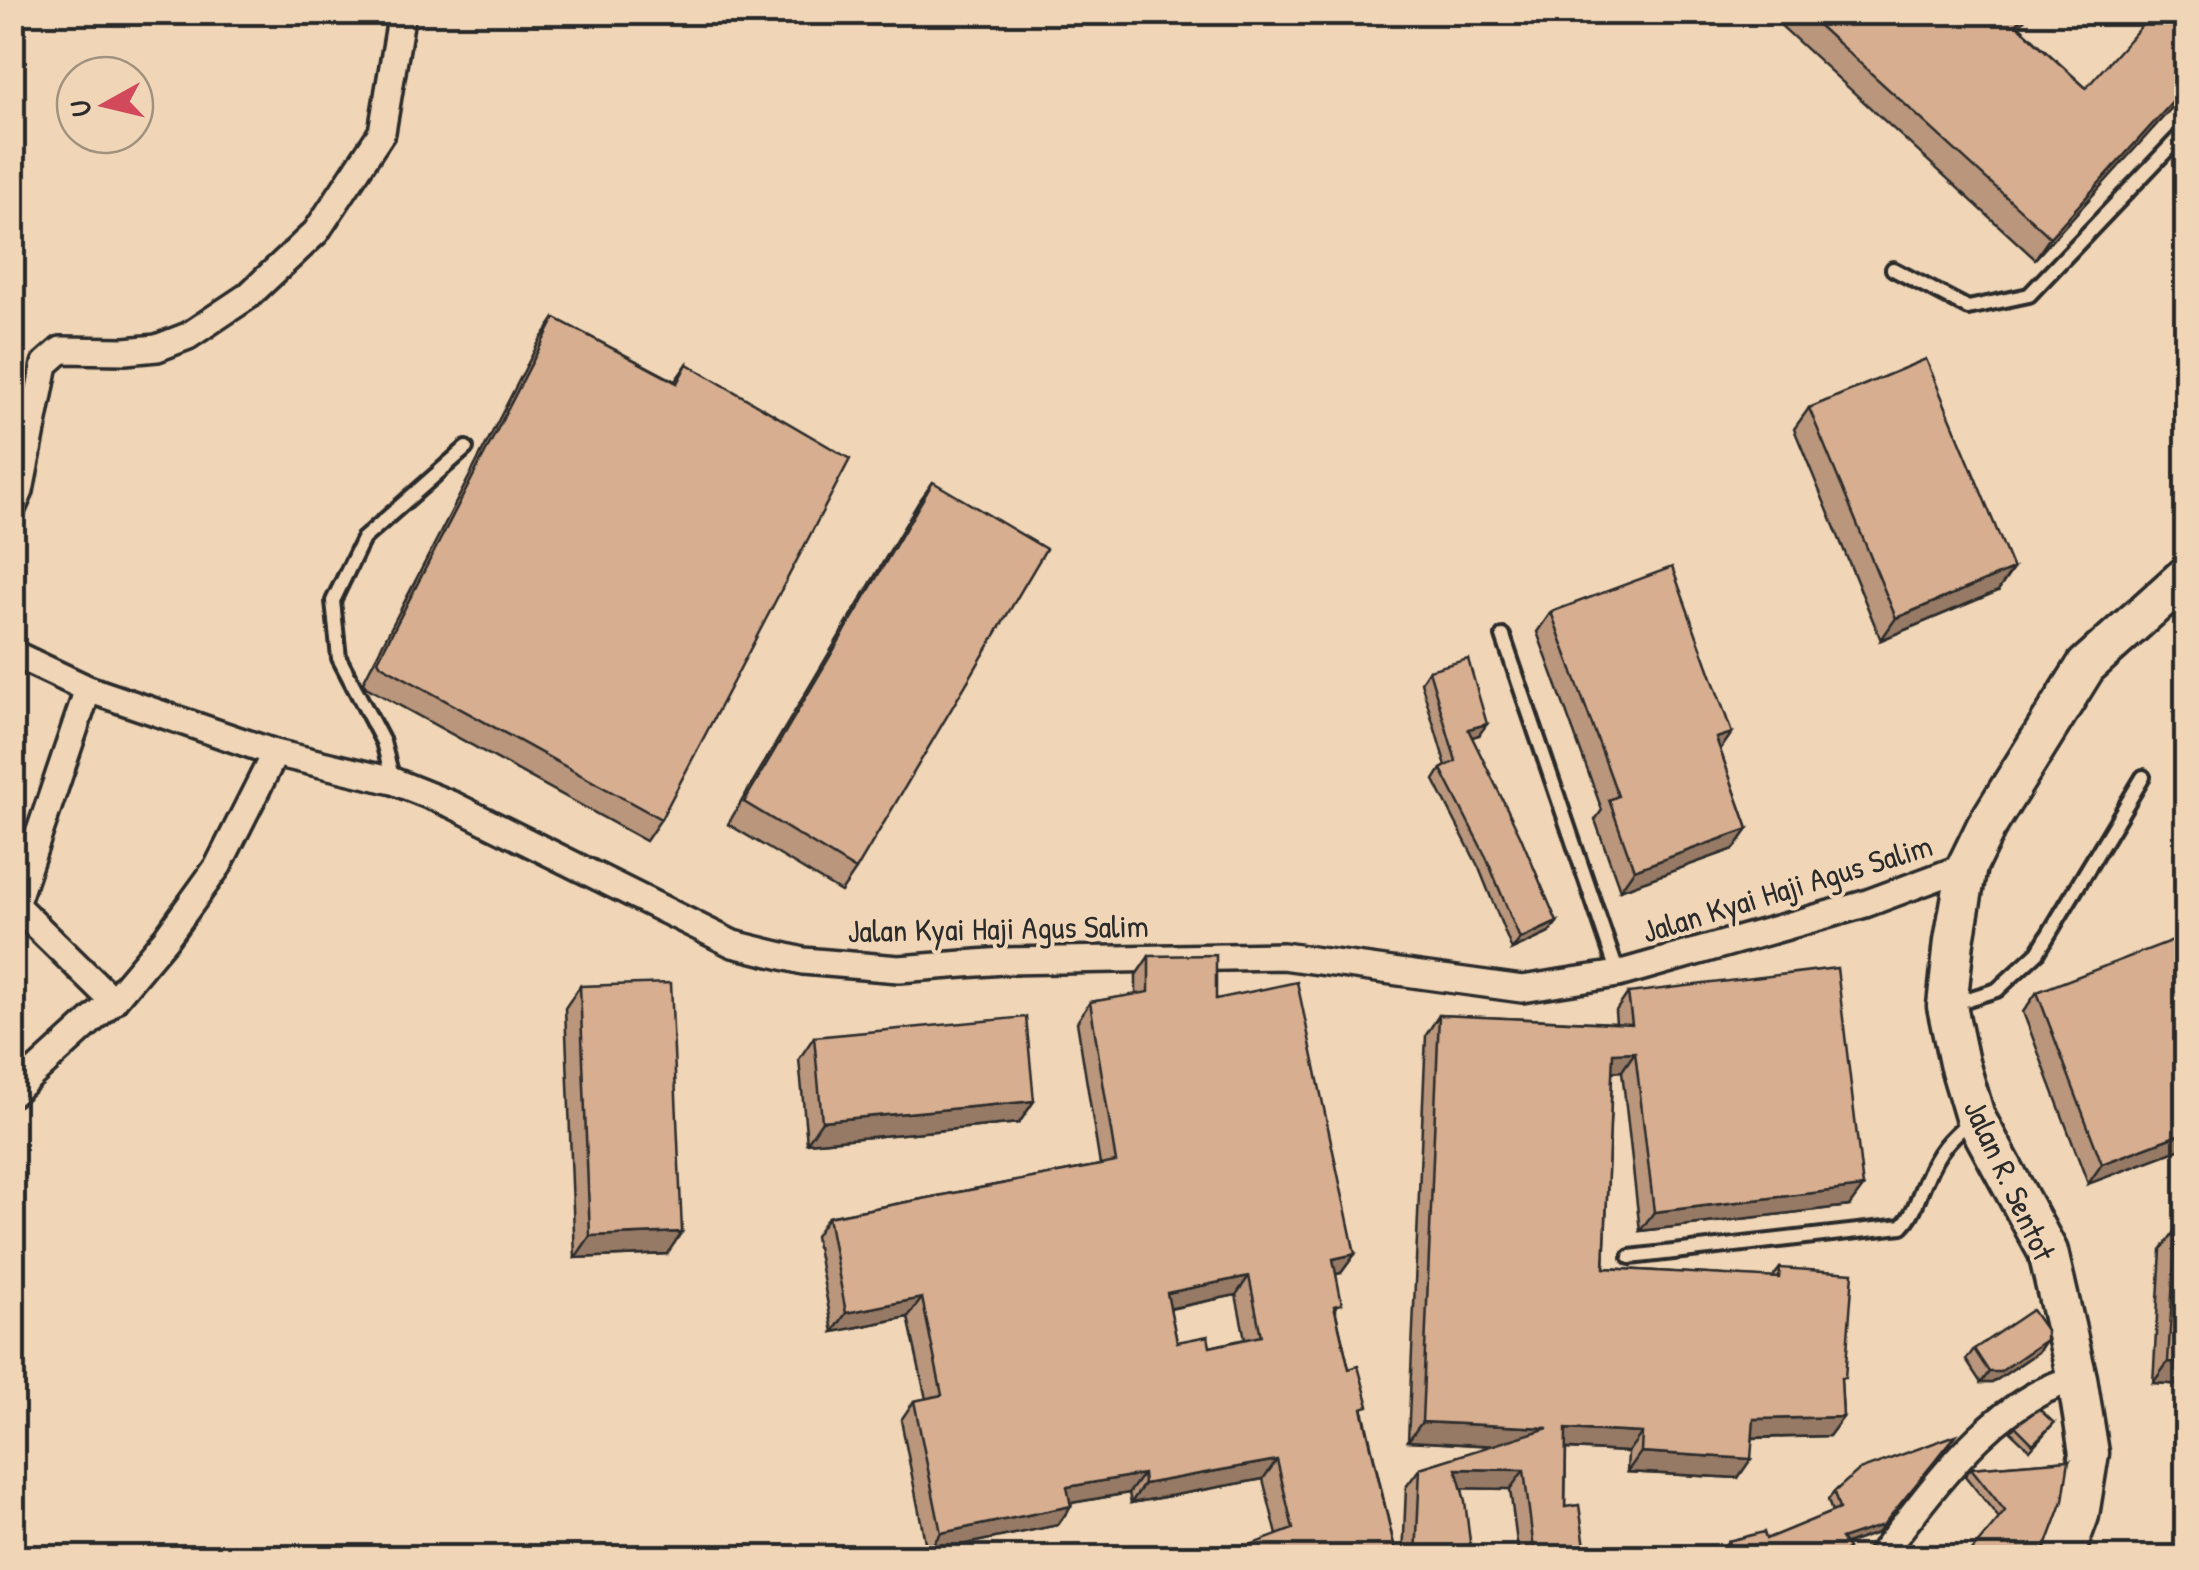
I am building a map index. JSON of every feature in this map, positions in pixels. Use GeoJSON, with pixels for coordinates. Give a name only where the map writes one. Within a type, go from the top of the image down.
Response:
{"type":"FeatureCollection","features":[{"type":"Feature","properties":{"kind":"street"},"geometry":{"type":"LineString","coordinates":[[12,509],[20,491],[44,364],[53,354],[61,350],[125,352],[156,348],[188,336],[248,296],[316,232],[382,132],[402,12]]}},
{"type":"Feature","properties":{"kind":"street","name":"Jalan R. Sentot"},"geometry":{"type":"LineString","coordinates":[[2063,1558],[2080,1515],[2088,1453],[2077,1378],[2048,1252],[1976,1117],[1947,1006],[1967,866],[1986,827],[2086,666],[2186,576]]}},
{"type":"Feature","properties":{"kind":"street","name":"Jalan Kyai Haji Agus Salim"},"geometry":{"type":"LineString","coordinates":[[12,653],[88,689],[275,753],[393,781],[453,805],[732,944],[803,961],[900,969],[1002,961],[1283,956],[1522,988],[1618,974],[1865,904],[1967,866]]}},
{"type":"Feature","properties":{"kind":"street"},"geometry":{"type":"LineString","coordinates":[[88,689],[15,905],[113,1001]]}},
{"type":"Feature","properties":{"kind":"street"},"geometry":{"type":"LineString","coordinates":[[12,1092],[113,1001],[166,938],[218,866],[275,753]]}},
{"type":"Feature","properties":{"kind":"street"},"geometry":{"type":"LineString","coordinates":[[1878,1558],[1962,1455],[2012,1411],[2050,1385],[2077,1378]]}},
{"type":"Feature","properties":{"kind":"lane"},"geometry":{"type":"LineString","coordinates":[[1893,270],[1968,308],[2030,295],[2186,130]]}},
{"type":"Feature","properties":{"kind":"lane"},"geometry":{"type":"LineString","coordinates":[[393,781],[383,742],[339,658],[333,601],[363,539],[466,448]]}},
{"type":"Feature","properties":{"kind":"lane"},"geometry":{"type":"LineString","coordinates":[[1502,636],[1618,974]]}},
{"type":"Feature","properties":{"kind":"lane"},"geometry":{"type":"LineString","coordinates":[[1947,1006],[1996,990],[2038,952],[2143,777]]}},
{"type":"Feature","properties":{"kind":"lane"},"geometry":{"type":"LineString","coordinates":[[1630,1257],[1902,1226],[1913,1215],[1944,1143],[1976,1117]]}},
{"type":"Feature","properties":{"kind":"building"},"geometry":{"type":"Polygon","coordinates":[[[1804,12],[2027,12],[2016,24],[2086,88],[2154,12],[2186,12],[2186,87],[2050,237],[1804,12]]]}},
{"type":"Feature","properties":{"kind":"building"},"geometry":{"type":"Polygon","coordinates":[[[555,318],[677,383],[687,364],[850,459],[661,819],[378,660],[555,318]]]}},
{"type":"Feature","properties":{"kind":"building"},"geometry":{"type":"Polygon","coordinates":[[[1926,359],[2013,569],[1896,618],[1809,408],[1926,359]]]}},
{"type":"Feature","properties":{"kind":"building"},"geometry":{"type":"Polygon","coordinates":[[[933,482],[1046,549],[856,870],[744,802],[933,482]]]}},
{"type":"Feature","properties":{"kind":"building"},"geometry":{"type":"Polygon","coordinates":[[[1672,567],[1732,733],[1716,738],[1748,829],[1634,870],[1609,800],[1618,796],[1551,612],[1672,567]]]}},
{"type":"Feature","properties":{"kind":"building"},"geometry":{"type":"Polygon","coordinates":[[[1468,659],[1487,724],[1468,729],[1557,922],[1520,939],[1486,857],[1441,769],[1456,761],[1429,670],[1468,659]]]}},
{"type":"Feature","properties":{"kind":"building"},"geometry":{"type":"Polygon","coordinates":[[[2186,935],[2186,1132],[2102,1164],[2037,992],[2186,935]]]}},
{"type":"Feature","properties":{"kind":"building"},"geometry":{"type":"Polygon","coordinates":[[[1216,955],[1216,999],[1297,982],[1355,1254],[1333,1259],[1342,1304],[1334,1306],[1349,1369],[1358,1366],[1369,1406],[1362,1408],[1397,1558],[1215,1558],[1293,1529],[1277,1460],[1144,1484],[1143,1474],[1067,1487],[1071,1506],[941,1533],[914,1401],[942,1395],[922,1298],[846,1313],[828,1217],[1116,1162],[1090,1002],[1149,992],[1149,956],[1216,955]],[[1249,1276],[1167,1293],[1177,1342],[1208,1336],[1210,1347],[1261,1336],[1249,1276]]]}},
{"type":"Feature","properties":{"kind":"building"},"geometry":{"type":"Polygon","coordinates":[[[1837,968],[1863,1187],[1654,1212],[1635,1052],[1613,1053],[1604,1268],[1779,1278],[1780,1268],[1853,1273],[1845,1378],[1841,1378],[1843,1417],[1754,1419],[1751,1459],[1641,1452],[1642,1433],[1566,1429],[1565,1507],[1579,1505],[1586,1553],[1535,1558],[1524,1470],[1456,1469],[1465,1501],[1472,1558],[1416,1558],[1420,1468],[1548,1428],[1422,1422],[1439,1015],[1632,1024],[1628,993],[1837,968]]]}},
{"type":"Feature","properties":{"kind":"building"},"geometry":{"type":"Polygon","coordinates":[[[671,983],[682,1232],[590,1236],[580,986],[671,983]]]}},
{"type":"Feature","properties":{"kind":"building"},"geometry":{"type":"Polygon","coordinates":[[[1026,1017],[1034,1101],[822,1121],[814,1037],[1026,1017]]]}},
{"type":"Feature","properties":{"kind":"building"},"geometry":{"type":"Polygon","coordinates":[[[2176,1229],[2186,1230],[2186,1363],[2168,1362],[2176,1229]]]}},
{"type":"Feature","properties":{"kind":"building"},"geometry":{"type":"Polygon","coordinates":[[[2032,1310],[2046,1330],[2046,1340],[2000,1372],[1989,1372],[1974,1349],[2032,1310]]]}},
{"type":"Feature","properties":{"kind":"building"},"geometry":{"type":"Polygon","coordinates":[[[2039,1409],[2054,1423],[2033,1444],[2015,1426],[2039,1409]]]}},
{"type":"Feature","properties":{"kind":"building"},"geometry":{"type":"Polygon","coordinates":[[[1956,1435],[1883,1525],[1841,1539],[1848,1549],[1836,1558],[1705,1558],[1731,1552],[1728,1541],[1764,1532],[1766,1539],[1839,1509],[1834,1492],[1859,1470],[1956,1435]]]}},
{"type":"Feature","properties":{"kind":"building"},"geometry":{"type":"Polygon","coordinates":[[[2069,1460],[2063,1501],[2038,1558],[1966,1558],[2005,1511],[1971,1468],[2069,1460]]]}},
{"type":"Feature","properties":{"kind":"building"},"geometry":{"type":"Polygon","coordinates":[[[1636,1553],[1636,1558],[1606,1558],[1636,1553]]]}}]}
